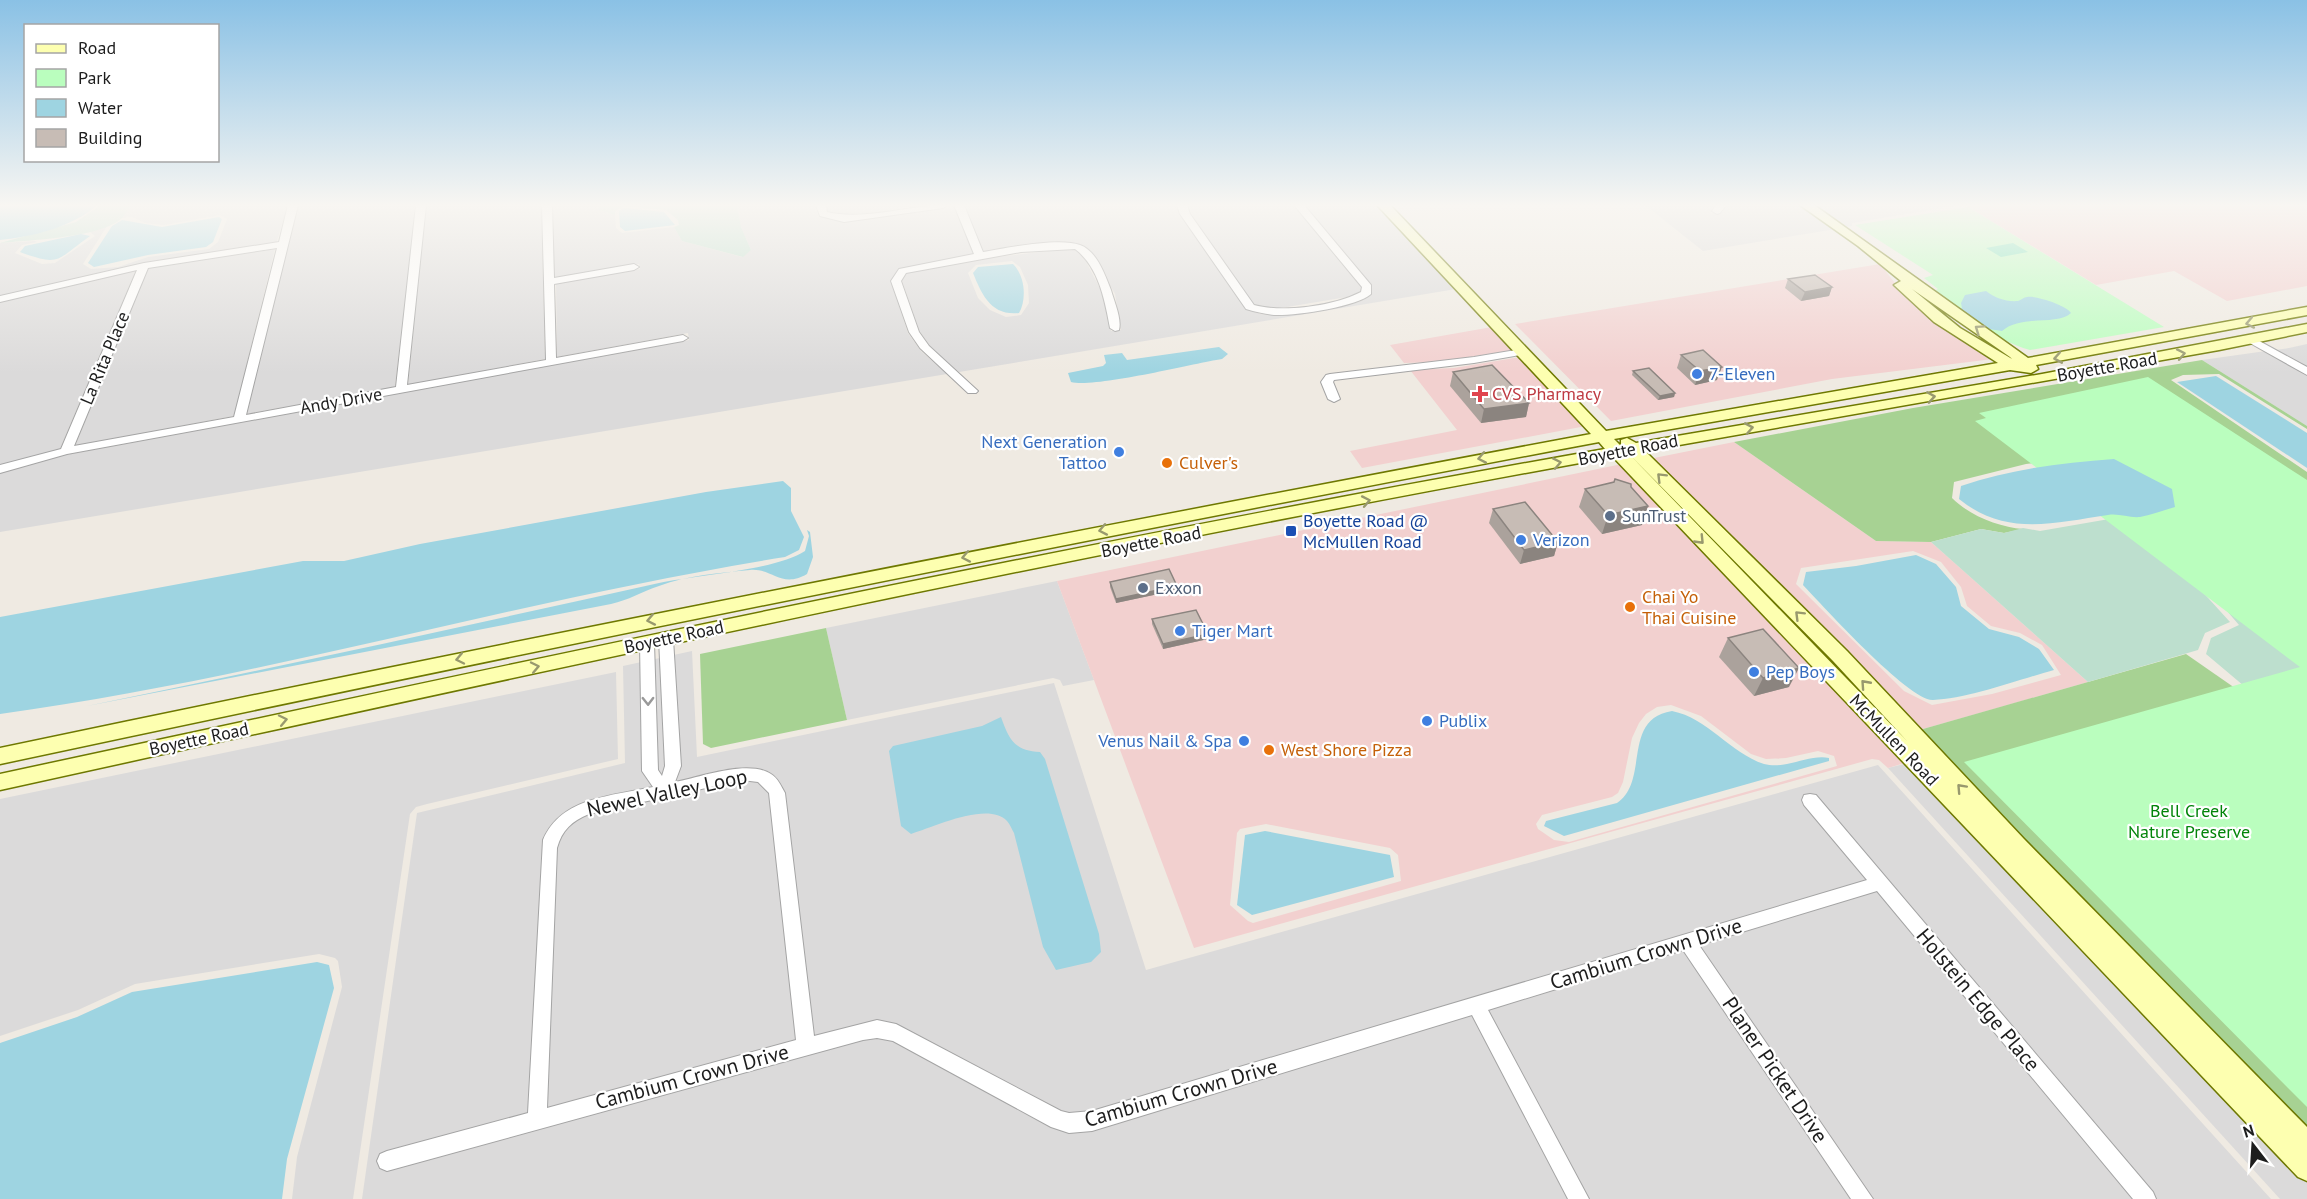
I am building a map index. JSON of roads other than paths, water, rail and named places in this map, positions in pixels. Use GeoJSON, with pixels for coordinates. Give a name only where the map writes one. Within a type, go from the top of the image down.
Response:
{"type":"FeatureCollection","features":[{"type":"Feature","properties":{"kind":"main road","name":"McMullen Road"},"geometry":{"type":"LineString","coordinates":[[1439,261],[1522,352],[1609,434]]}},
{"type":"Feature","properties":{"kind":"main road","name":"McMullen Road"},"geometry":{"type":"LineString","coordinates":[[1441,261],[1609,434],[2307,1168]]}},
{"type":"Feature","properties":{"kind":"main road"},"geometry":{"type":"LineString","coordinates":[[1882,261],[1918,302],[1997,357],[2020,365],[2041,379]]}},
{"type":"Feature","properties":{"kind":"main road","name":"Boyette Road"},"geometry":{"type":"LineString","coordinates":[[0,756],[260,700],[1024,545],[1609,434],[2020,365],[2307,311]]}},
{"type":"Feature","properties":{"kind":"main road","name":"Boyette Road"},"geometry":{"type":"LineString","coordinates":[[0,782],[655,641],[1185,536],[1624,450],[2041,379],[2307,328]]}},
{"type":"Feature","properties":{"kind":"main road","name":"McMullen Road"},"geometry":{"type":"LineString","coordinates":[[1624,450],[1840,656],[1986,814],[2307,1146]]}},
{"type":"Feature","properties":{"kind":"main road"},"geometry":{"type":"LineString","coordinates":[[1135,524],[1185,536],[1187,529],[1198,523],[1286,506],[1326,488]]}},
{"type":"Feature","properties":{"kind":"main road"},"geometry":{"type":"LineString","coordinates":[[655,641],[680,627],[702,620],[828,594],[850,580]]}},
{"type":"Feature","properties":{"kind":"main road"},"geometry":{"type":"LineString","coordinates":[[0,770],[190,728],[239,711],[260,700]]}},
{"type":"Feature","properties":{"kind":"street"},"geometry":{"type":"LineString","coordinates":[[0,299],[144,266],[177,261]]}},
{"type":"Feature","properties":{"kind":"street"},"geometry":{"type":"LineString","coordinates":[[239,419],[277,261]]}},
{"type":"Feature","properties":{"kind":"street"},"geometry":{"type":"LineString","coordinates":[[401,390],[415,261]]}},
{"type":"Feature","properties":{"kind":"street"},"geometry":{"type":"LineString","coordinates":[[549,261],[551,361]]}},
{"type":"Feature","properties":{"kind":"street"},"geometry":{"type":"LineString","coordinates":[[949,261],[902,271],[896,281],[914,332],[925,348],[972,391]]}},
{"type":"Feature","properties":{"kind":"street"},"geometry":{"type":"LineString","coordinates":[[1091,261],[1110,295],[1115,328]]}},
{"type":"Feature","properties":{"kind":"street"},"geometry":{"type":"LineString","coordinates":[[1218,261],[1250,307],[1262,312],[1277,312],[1356,299],[1366,294],[1367,287],[1345,261]]}},
{"type":"Feature","properties":{"kind":"street","name":"La Rita Place"},"geometry":{"type":"LineString","coordinates":[[66,451],[144,266]]}},
{"type":"Feature","properties":{"kind":"street"},"geometry":{"type":"LineString","coordinates":[[550,282],[634,267]]}},
{"type":"Feature","properties":{"kind":"street","name":"Andy Drive"},"geometry":{"type":"LineString","coordinates":[[0,469],[66,451],[683,338]]}},
{"type":"Feature","properties":{"kind":"street"},"geometry":{"type":"LineString","coordinates":[[2252,340],[2307,372]]}},
{"type":"Feature","properties":{"kind":"street"},"geometry":{"type":"LineString","coordinates":[[1334,399],[1327,382],[1330,377],[1412,366],[1451,365],[1522,352]]}},
{"type":"Feature","properties":{"kind":"street"},"geometry":{"type":"LineString","coordinates":[[655,641],[650,771],[664,791]]}},
{"type":"Feature","properties":{"kind":"street"},"geometry":{"type":"LineString","coordinates":[[655,641],[673,766],[664,791]]}},
{"type":"Feature","properties":{"kind":"street","name":"Newel Valley Loop"},"geometry":{"type":"LineString","coordinates":[[537,1120],[551,837],[566,818],[576,812],[742,774],[766,777],[773,784],[777,794],[806,1046]]}},
{"type":"Feature","properties":{"kind":"street","name":"Holstein Edge Place"},"geometry":{"type":"LineString","coordinates":[[1810,800],[2146,1199]]}},
{"type":"Feature","properties":{"kind":"street","name":"Cambium Crown Drive"},"geometry":{"type":"LineString","coordinates":[[387,1161],[806,1046],[863,1031],[887,1029],[1058,1120],[1080,1123],[1880,883]]}},
{"type":"Feature","properties":{"kind":"street","name":"Planer Picket Drive"},"geometry":{"type":"LineString","coordinates":[[1686,941],[1863,1199]]}},
{"type":"Feature","properties":{"kind":"street"},"geometry":{"type":"LineString","coordinates":[[1476,1005],[1579,1199]]}},
{"type":"Feature","properties":{"kind":"water"},"geometry":{"type":"Polygon","coordinates":[[[89,261],[121,261],[94,267],[88,263],[89,261]]]}},
{"type":"Feature","properties":{"kind":"water"},"geometry":{"type":"Polygon","coordinates":[[[1013,264],[1024,288],[1019,313],[1001,311],[989,302],[973,273],[978,267],[1013,264]]]}},
{"type":"Feature","properties":{"kind":"water"},"geometry":{"type":"Polygon","coordinates":[[[1986,291],[1997,298],[2009,301],[2018,301],[2025,297],[2044,299],[2064,307],[2071,313],[2058,319],[2019,323],[2002,331],[1989,329],[1958,309],[1962,308],[1961,303],[1965,295],[1986,291]]]}},
{"type":"Feature","properties":{"kind":"water"},"geometry":{"type":"Polygon","coordinates":[[[1219,347],[1228,354],[1222,359],[1122,379],[1071,382],[1068,373],[1103,366],[1106,363],[1104,355],[1122,353],[1127,360],[1219,347]]]}},
{"type":"Feature","properties":{"kind":"water"},"geometry":{"type":"Polygon","coordinates":[[[2216,376],[2307,433],[2307,468],[2177,382],[2216,376]]]}},
{"type":"Feature","properties":{"kind":"water"},"geometry":{"type":"Polygon","coordinates":[[[2114,459],[2172,489],[2175,507],[2140,517],[2112,515],[2030,524],[1994,519],[1959,499],[1961,486],[1999,475],[2055,465],[2114,459]]]}},
{"type":"Feature","properties":{"kind":"water"},"geometry":{"type":"Polygon","coordinates":[[[783,481],[791,488],[791,511],[804,537],[799,550],[785,557],[589,594],[197,680],[99,699],[0,714],[0,617],[303,561],[344,561],[420,544],[706,492],[783,481]]]}},
{"type":"Feature","properties":{"kind":"water"},"geometry":{"type":"Polygon","coordinates":[[[807,530],[810,532],[813,557],[807,574],[798,578],[784,579],[758,570],[730,572],[792,558],[805,551],[809,536],[807,530]]]}},
{"type":"Feature","properties":{"kind":"water"},"geometry":{"type":"Polygon","coordinates":[[[1916,555],[1936,564],[1956,587],[1961,606],[1989,629],[2019,637],[2039,649],[2054,670],[1947,699],[1933,700],[1921,696],[1887,670],[1803,585],[1806,572],[1916,555]]]}},
{"type":"Feature","properties":{"kind":"water"},"geometry":{"type":"Polygon","coordinates":[[[684,579],[611,604],[87,706],[659,583],[684,579]]]}},
{"type":"Feature","properties":{"kind":"water"},"geometry":{"type":"Polygon","coordinates":[[[1672,711],[1697,721],[1740,752],[1764,764],[1780,765],[1821,757],[1829,758],[1829,761],[1564,836],[1544,826],[1546,821],[1617,803],[1627,793],[1641,738],[1647,726],[1656,716],[1672,711]]]}},
{"type":"Feature","properties":{"kind":"water"},"geometry":{"type":"Polygon","coordinates":[[[1001,717],[1007,732],[1018,746],[1040,752],[1045,759],[1099,934],[1101,952],[1091,962],[1056,970],[1043,947],[1014,833],[1007,821],[998,816],[974,814],[911,834],[901,826],[889,751],[893,746],[982,726],[1001,717]]]}},
{"type":"Feature","properties":{"kind":"water"},"geometry":{"type":"Polygon","coordinates":[[[1265,831],[1390,855],[1394,877],[1252,915],[1237,905],[1245,835],[1265,831]]]}},
{"type":"Feature","properties":{"kind":"water"},"geometry":{"type":"Polygon","coordinates":[[[317,962],[329,965],[334,988],[287,1159],[282,1199],[0,1199],[0,1043],[77,1017],[132,992],[317,962]]]}},
{"type":"Feature","properties":{"kind":"place","name":"7-Eleven"},"geometry":{"type":"Point","coordinates":[1697,374]}},
{"type":"Feature","properties":{"kind":"place","name":"CVS Pharmacy"},"geometry":{"type":"Point","coordinates":[1480,394]}},
{"type":"Feature","properties":{"kind":"place","name":"Next Generation Tattoo"},"geometry":{"type":"Point","coordinates":[1119,452]}},
{"type":"Feature","properties":{"kind":"place","name":"Culver's"},"geometry":{"type":"Point","coordinates":[1167,463]}},
{"type":"Feature","properties":{"kind":"place","name":"SunTrust"},"geometry":{"type":"Point","coordinates":[1610,516]}},
{"type":"Feature","properties":{"kind":"place","name":"Boyette Road @ McMullen Road"},"geometry":{"type":"Point","coordinates":[1291,531]}},
{"type":"Feature","properties":{"kind":"place","name":"Verizon"},"geometry":{"type":"Point","coordinates":[1521,540]}},
{"type":"Feature","properties":{"kind":"place","name":"Exxon"},"geometry":{"type":"Point","coordinates":[1143,588]}},
{"type":"Feature","properties":{"kind":"place","name":"Chai Yo Thai Cuisine"},"geometry":{"type":"Point","coordinates":[1630,607]}},
{"type":"Feature","properties":{"kind":"place","name":"Tiger Mart"},"geometry":{"type":"Point","coordinates":[1180,631]}},
{"type":"Feature","properties":{"kind":"place","name":"Pep Boys"},"geometry":{"type":"Point","coordinates":[1754,672]}},
{"type":"Feature","properties":{"kind":"place","name":"Publix"},"geometry":{"type":"Point","coordinates":[1427,721]}},
{"type":"Feature","properties":{"kind":"place","name":"Venus Nail & Spa"},"geometry":{"type":"Point","coordinates":[1244,741]}},
{"type":"Feature","properties":{"kind":"place","name":"West Shore Pizza"},"geometry":{"type":"Point","coordinates":[1269,750]}},
{"type":"Feature","properties":{"kind":"park label","name":"Bell Creek Nature Preserve"},"geometry":{"type":"Point","coordinates":[2189,821]}}]}
